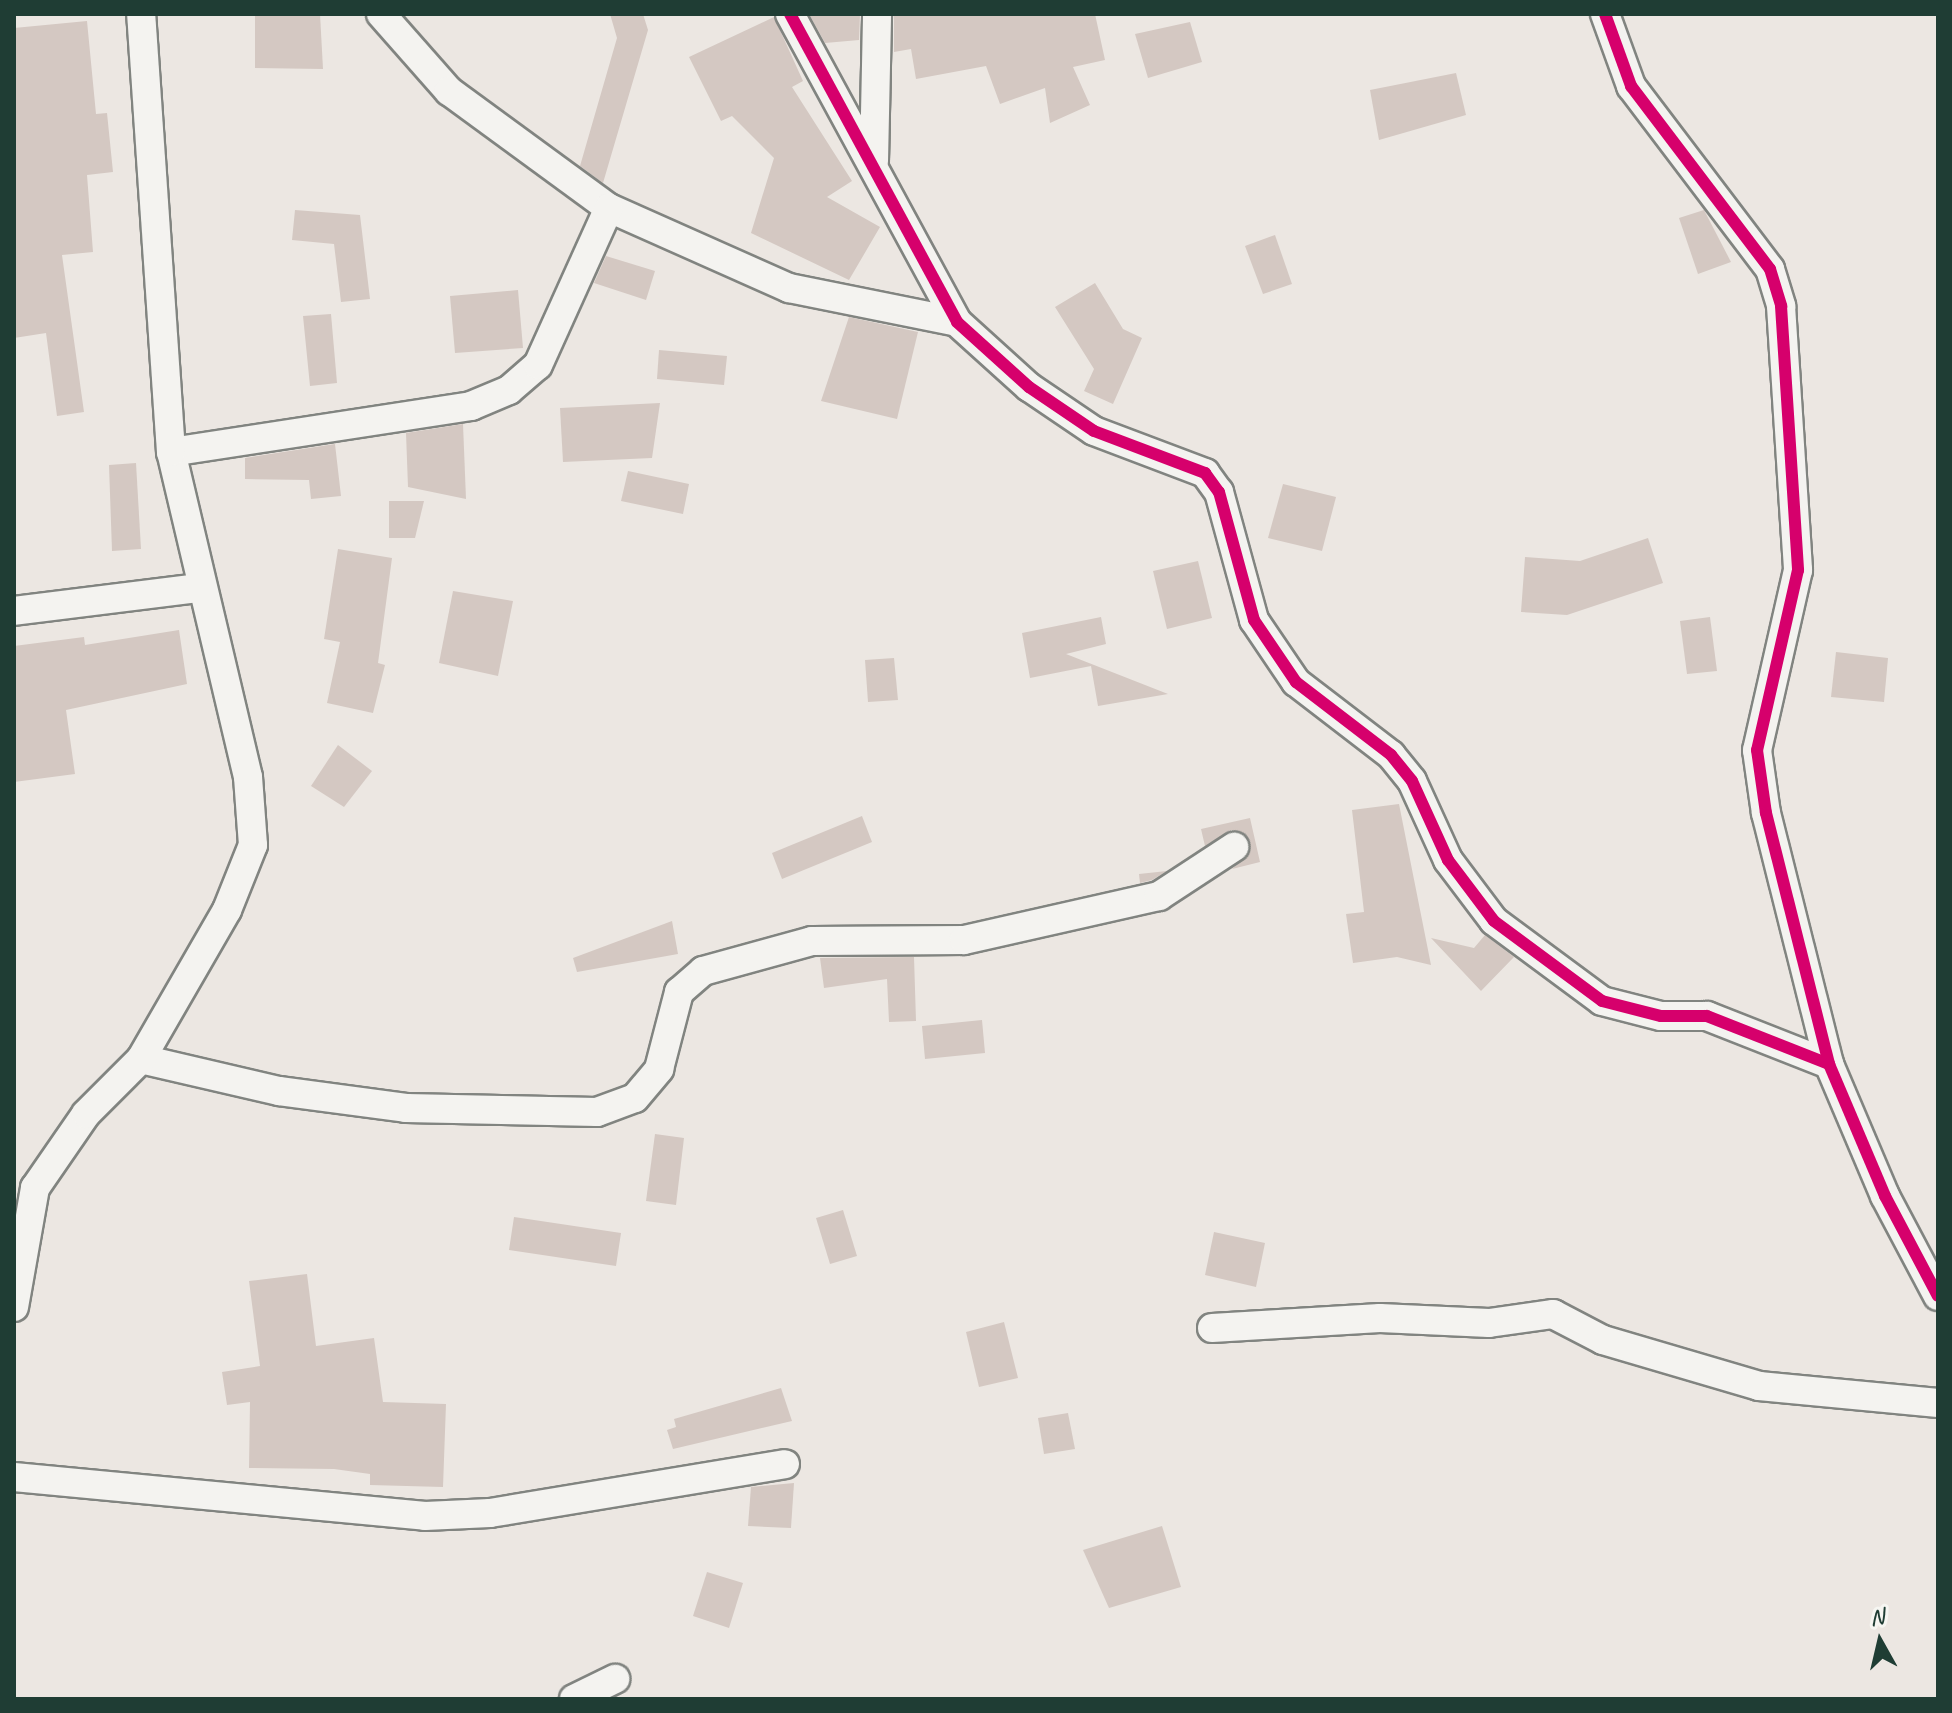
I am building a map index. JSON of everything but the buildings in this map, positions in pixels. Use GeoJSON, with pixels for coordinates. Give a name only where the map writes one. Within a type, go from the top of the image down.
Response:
{"type":"FeatureCollection","features":[{"type":"Feature","properties":{"kind":"street"},"geometry":{"type":"LineString","coordinates":[[14,1307],[25,1192],[86,1114],[141,1059],[227,910],[253,845],[248,777],[198,588],[171,452],[141,14]]}},
{"type":"Feature","properties":{"kind":"street"},"geometry":{"type":"LineString","coordinates":[[381,14],[449,91],[609,208],[789,288],[957,322]]}},
{"type":"Feature","properties":{"kind":"street"},"geometry":{"type":"LineString","coordinates":[[790,14],[801,47],[874,161],[957,322],[1029,387],[1094,431],[1205,473],[1219,492],[1254,620],[1296,682],[1391,755],[1412,781],[1448,860],[1494,921],[1602,1001],[1661,1016],[1707,1016],[1829,1064]]}},
{"type":"Feature","properties":{"kind":"street"},"geometry":{"type":"LineString","coordinates":[[874,161],[877,14]]}},
{"type":"Feature","properties":{"kind":"street"},"geometry":{"type":"LineString","coordinates":[[1605,14],[1631,86],[1770,269],[1781,306],[1798,570],[1757,750],[1829,1064],[1885,1196],[1938,1296]]}},
{"type":"Feature","properties":{"kind":"street"},"geometry":{"type":"LineString","coordinates":[[171,452],[471,406],[509,390],[538,365],[609,208]]}},
{"type":"Feature","properties":{"kind":"street"},"geometry":{"type":"LineString","coordinates":[[14,611],[198,588]]}},
{"type":"Feature","properties":{"kind":"street"},"geometry":{"type":"LineString","coordinates":[[141,1059],[279,1091],[406,1108],[597,1112],[635,1098],[659,1069],[679,992],[703,971],[812,941],[964,940],[1159,896],[1234,847]]}},
{"type":"Feature","properties":{"kind":"street"},"geometry":{"type":"LineString","coordinates":[[1212,1328],[1380,1318],[1489,1323],[1553,1314],[1603,1340],[1759,1386],[1938,1403]]}},
{"type":"Feature","properties":{"kind":"street"},"geometry":{"type":"LineString","coordinates":[[14,1477],[425,1516],[490,1513],[785,1464]]}},
{"type":"Feature","properties":{"kind":"street"},"geometry":{"type":"LineString","coordinates":[[574,1699],[615,1679]]}},
{"type":"Feature","properties":{"kind":"cycle path"},"geometry":{"type":"LineString","coordinates":[[790,14],[957,322],[1029,387],[1094,431],[1205,473],[1219,492],[1254,620],[1296,682],[1391,755],[1412,781],[1448,860],[1494,921],[1602,1001],[1661,1016],[1707,1016],[1829,1064]]}},
{"type":"Feature","properties":{"kind":"cycle path"},"geometry":{"type":"LineString","coordinates":[[1605,14],[1631,86],[1770,269],[1781,306],[1798,570],[1757,750],[1766,813],[1829,1064],[1885,1196],[1938,1296]]}}]}
